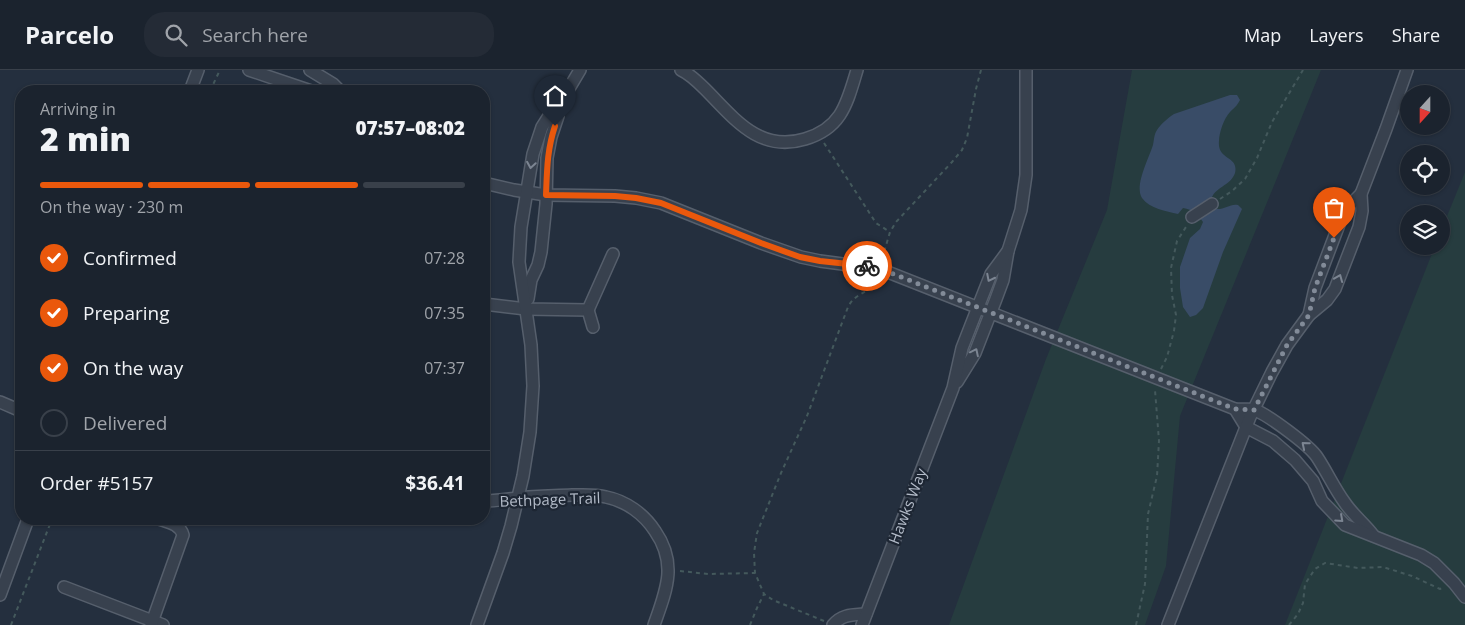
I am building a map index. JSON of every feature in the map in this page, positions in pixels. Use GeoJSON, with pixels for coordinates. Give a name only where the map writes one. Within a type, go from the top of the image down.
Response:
{"type":"FeatureCollection","features":[{"type":"Feature","properties":{"kind":"street"},"geometry":{"type":"LineString","coordinates":[[192,85],[198,70]]}},
{"type":"Feature","properties":{"kind":"street"},"geometry":{"type":"LineString","coordinates":[[249,70],[293,85]]}},
{"type":"Feature","properties":{"kind":"street"},"geometry":{"type":"LineString","coordinates":[[310,70],[335,85]]}},
{"type":"Feature","properties":{"kind":"street"},"geometry":{"type":"LineString","coordinates":[[477,625],[503,554],[518,498],[530,432],[533,386],[531,345],[518,262],[533,154],[542,127],[558,107],[580,70]]}},
{"type":"Feature","properties":{"kind":"street"},"geometry":{"type":"LineString","coordinates":[[683,70],[696,80],[747,130],[762,139],[787,143],[819,134],[834,124],[843,110],[857,70]]}},
{"type":"Feature","properties":{"kind":"street"},"geometry":{"type":"LineString","coordinates":[[1008,251],[1021,210],[1026,175],[1026,70]]}},
{"type":"Feature","properties":{"kind":"street"},"geometry":{"type":"LineString","coordinates":[[1309,315],[1315,288],[1340,222],[1345,210],[1361,194],[1386,130],[1406,70]]}},
{"type":"Feature","properties":{"kind":"street"},"geometry":{"type":"LineString","coordinates":[[526,309],[531,280],[538,265],[543,242],[547,158],[558,116],[558,107]]}},
{"type":"Feature","properties":{"kind":"street"},"geometry":{"type":"LineString","coordinates":[[490,184],[527,193],[615,196],[661,203],[800,257],[880,269],[1235,409],[1254,410],[1292,435],[1316,454],[1335,490],[1352,513],[1368,528],[1373,536]]}},
{"type":"Feature","properties":{"kind":"street"},"geometry":{"type":"LineString","coordinates":[[1168,625],[1254,410],[1287,345],[1309,315],[1335,289],[1359,227],[1362,211],[1361,194]]}},
{"type":"Feature","properties":{"kind":"street"},"geometry":{"type":"LineString","coordinates":[[1192,217],[1212,204]]}},
{"type":"Feature","properties":{"kind":"street"},"geometry":{"type":"LineString","coordinates":[[520,239],[543,242]]}},
{"type":"Feature","properties":{"kind":"street","name":"Hawks Way"},"geometry":{"type":"LineString","coordinates":[[864,620],[953,388],[962,348],[978,307],[991,274],[1008,251]]}},
{"type":"Feature","properties":{"kind":"street","name":"Hawks Way"},"geometry":{"type":"LineString","coordinates":[[953,388],[975,353],[1003,280],[1008,251]]}},
{"type":"Feature","properties":{"kind":"street"},"geometry":{"type":"LineString","coordinates":[[593,327],[588,310],[613,254]]}},
{"type":"Feature","properties":{"kind":"street"},"geometry":{"type":"LineString","coordinates":[[490,305],[526,309],[588,310]]}},
{"type":"Feature","properties":{"kind":"street"},"geometry":{"type":"LineString","coordinates":[[0,402],[15,408]]}},
{"type":"Feature","properties":{"kind":"street"},"geometry":{"type":"LineString","coordinates":[[1235,409],[1246,427],[1273,441],[1304,469],[1322,501],[1345,524],[1355,530],[1421,555],[1434,563],[1453,582],[1465,598]]}},
{"type":"Feature","properties":{"kind":"street"},"geometry":{"type":"LineString","coordinates":[[1312,481],[1327,475]]}},
{"type":"Feature","properties":{"kind":"street","name":"Bethpage Trail"},"geometry":{"type":"LineString","coordinates":[[490,500],[592,495],[607,497],[629,506],[645,518],[663,544],[667,557],[666,592],[654,625]]}},
{"type":"Feature","properties":{"kind":"street"},"geometry":{"type":"LineString","coordinates":[[0,594],[26,525]]}},
{"type":"Feature","properties":{"kind":"street"},"geometry":{"type":"LineString","coordinates":[[64,588],[155,624],[183,534],[182,530],[175,525]]}},
{"type":"Feature","properties":{"kind":"street"},"geometry":{"type":"LineString","coordinates":[[833,625],[838,619],[848,615],[864,620]]}},
{"type":"Feature","properties":{"kind":"path"},"geometry":{"type":"LineString","coordinates":[[213,85],[220,70]]}},
{"type":"Feature","properties":{"kind":"path"},"geometry":{"type":"LineString","coordinates":[[833,625],[773,600],[764,594],[754,573],[757,533],[781,473],[807,416],[850,303],[856,296],[873,287],[890,232],[896,222],[962,150],[967,138],[981,70]]}},
{"type":"Feature","properties":{"kind":"path"},"geometry":{"type":"LineString","coordinates":[[1212,204],[1232,191],[1245,179],[1257,158],[1272,122],[1303,70]]}},
{"type":"Feature","properties":{"kind":"path"},"geometry":{"type":"LineString","coordinates":[[819,134],[876,223],[890,232]]}},
{"type":"Feature","properties":{"kind":"path"},"geometry":{"type":"LineString","coordinates":[[1136,625],[1145,584],[1148,514],[1157,468],[1159,441],[1154,384],[1167,356],[1174,331],[1176,315],[1172,295],[1171,268],[1177,241],[1192,217]]}},
{"type":"Feature","properties":{"kind":"path"},"geometry":{"type":"LineString","coordinates":[[11,625],[50,525]]}},
{"type":"Feature","properties":{"kind":"path"},"geometry":{"type":"LineString","coordinates":[[1289,625],[1298,614],[1303,603],[1305,584],[1315,569],[1325,563],[1358,568],[1383,567],[1412,576],[1440,589],[1453,582]]}},
{"type":"Feature","properties":{"kind":"path"},"geometry":{"type":"LineString","coordinates":[[668,572],[708,574],[754,573]]}},
{"type":"Feature","properties":{"kind":"path"},"geometry":{"type":"LineString","coordinates":[[750,625],[764,594]]}},
{"type":"Feature","properties":{"kind":"green space"},"geometry":{"type":"Polygon","coordinates":[[[1132,70],[1321,70],[1180,416],[1166,566],[1145,625],[949,625],[1046,359],[1107,210],[1132,70]]]}},
{"type":"Feature","properties":{"kind":"green space"},"geometry":{"type":"Polygon","coordinates":[[[1465,172],[1465,625],[1285,625],[1431,255],[1450,255],[1450,209],[1465,172]]]}},
{"type":"Feature","properties":{"kind":"water"},"geometry":{"type":"Polygon","coordinates":[[[1230,95],[1237,95],[1240,100],[1224,122],[1220,134],[1219,147],[1221,152],[1234,163],[1235,173],[1230,181],[1212,196],[1211,201],[1216,209],[1238,205],[1242,209],[1223,252],[1203,308],[1196,315],[1190,317],[1183,307],[1180,288],[1180,267],[1190,238],[1200,229],[1203,222],[1197,214],[1190,210],[1183,208],[1178,214],[1149,205],[1140,193],[1141,179],[1153,145],[1155,133],[1165,121],[1174,114],[1230,95]]]}},
{"type":"Feature","properties":{"kind":"way so far"},"geometry":{"type":"LineString","coordinates":[[867,266],[896,275],[1235,409],[1254,410],[1287,345],[1309,315],[1315,288],[1334,238]]}},
{"type":"Feature","properties":{"kind":"route"},"geometry":{"type":"LineString","coordinates":[[555,126],[547,158],[546,195],[615,196],[661,203],[800,257],[867,266]]}}]}
